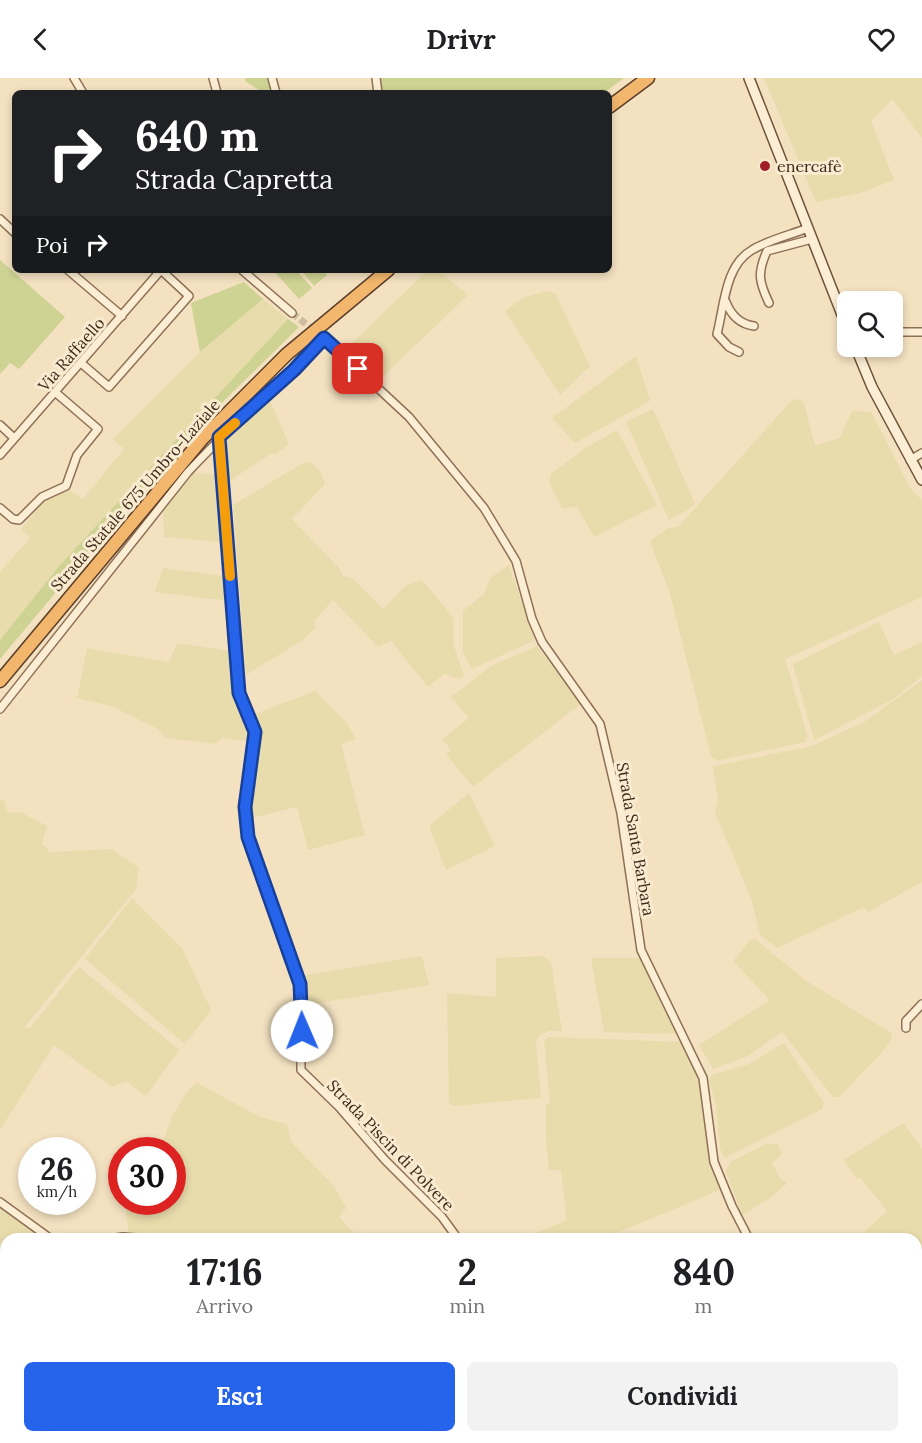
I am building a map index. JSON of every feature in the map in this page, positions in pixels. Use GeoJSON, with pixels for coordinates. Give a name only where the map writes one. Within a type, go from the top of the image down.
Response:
{"type":"FeatureCollection","features":[{"type":"Feature","properties":{"kind":"highway"},"geometry":{"type":"LineString","coordinates":[[612,95],[635,78]]}},
{"type":"Feature","properties":{"kind":"highway"},"geometry":{"type":"LineString","coordinates":[[612,105],[648,78]]}},
{"type":"Feature","properties":{"kind":"highway","name":"Strada Statale 675 Umbro-Laziale"},"geometry":{"type":"LineString","coordinates":[[0,669],[172,461],[225,403],[283,347],[371,273]]}},
{"type":"Feature","properties":{"kind":"highway","name":"Strada Statale 675 Umbro-Laziale"},"geometry":{"type":"LineString","coordinates":[[0,681],[203,438],[287,354],[384,273]]}},
{"type":"Feature","properties":{"kind":"main road"},"geometry":{"type":"LineString","coordinates":[[749,78],[837,302]]}},
{"type":"Feature","properties":{"kind":"main road"},"geometry":{"type":"LineString","coordinates":[[860,357],[872,387],[922,480]]}},
{"type":"Feature","properties":{"kind":"street"},"geometry":{"type":"LineString","coordinates":[[0,219],[12,230]]}},
{"type":"Feature","properties":{"kind":"street"},"geometry":{"type":"LineString","coordinates":[[739,351],[729,347],[717,334],[729,281],[736,265],[750,250],[808,228]]}},
{"type":"Feature","properties":{"kind":"street"},"geometry":{"type":"LineString","coordinates":[[769,303],[762,288],[759,268],[766,251],[812,239]]}},
{"type":"Feature","properties":{"kind":"street"},"geometry":{"type":"LineString","coordinates":[[72,273],[122,316]]}},
{"type":"Feature","properties":{"kind":"street","name":"Via Raffaello"},"geometry":{"type":"LineString","coordinates":[[0,455],[158,273]]}},
{"type":"Feature","properties":{"kind":"street"},"geometry":{"type":"LineString","coordinates":[[81,363],[109,387],[189,296],[164,273]]}},
{"type":"Feature","properties":{"kind":"street"},"geometry":{"type":"LineString","coordinates":[[245,273],[292,313]]}},
{"type":"Feature","properties":{"kind":"street"},"geometry":{"type":"LineString","coordinates":[[726,302],[731,314],[754,326]]}},
{"type":"Feature","properties":{"kind":"street"},"geometry":{"type":"LineString","coordinates":[[903,332],[922,332]]}},
{"type":"Feature","properties":{"kind":"street","name":"Strada Santa Barbara"},"geometry":{"type":"LineString","coordinates":[[219,437],[294,370],[324,338],[409,417],[484,508],[516,561],[532,619],[542,642],[600,724],[621,813],[641,950],[703,1078],[714,1162],[746,1233]]}},
{"type":"Feature","properties":{"kind":"street"},"geometry":{"type":"LineString","coordinates":[[0,508],[13,519],[20,520],[42,497],[66,486],[76,455],[98,429],[55,392]]}},
{"type":"Feature","properties":{"kind":"street"},"geometry":{"type":"LineString","coordinates":[[0,425],[14,438]]}},
{"type":"Feature","properties":{"kind":"street"},"geometry":{"type":"LineString","coordinates":[[0,709],[188,472],[219,437]]}},
{"type":"Feature","properties":{"kind":"street","name":"Strada Piscin di Polvere"},"geometry":{"type":"LineString","coordinates":[[219,437],[239,693],[255,732],[245,807],[248,837],[300,984],[301,1070],[339,1107],[386,1160],[442,1217],[454,1233]]}},
{"type":"Feature","properties":{"kind":"street"},"geometry":{"type":"LineString","coordinates":[[910,460],[922,453]]}},
{"type":"Feature","properties":{"kind":"street"},"geometry":{"type":"LineString","coordinates":[[906,1028],[906,1021],[922,1004]]}},
{"type":"Feature","properties":{"kind":"street"},"geometry":{"type":"LineString","coordinates":[[0,1202],[43,1233]]}},
{"type":"Feature","properties":{"kind":"shaded area"},"geometry":{"type":"Polygon","coordinates":[[[764,78],[922,78],[922,138],[892,99],[871,121],[894,180],[860,193],[816,202],[764,78]]]}},
{"type":"Feature","properties":{"kind":"shaded area"},"geometry":{"type":"Polygon","coordinates":[[[425,273],[442,273],[468,295],[379,380],[345,350],[425,273]]]}},
{"type":"Feature","properties":{"kind":"shaded area"},"geometry":{"type":"Polygon","coordinates":[[[546,291],[555,293],[590,366],[560,395],[505,311],[523,298],[546,291]]]}},
{"type":"Feature","properties":{"kind":"shaded area"},"geometry":{"type":"Polygon","coordinates":[[[263,299],[288,319],[59,566],[0,640],[0,572],[30,538],[21,529],[45,500],[69,490],[83,499],[124,449],[113,439],[200,352],[263,299]]]}},
{"type":"Feature","properties":{"kind":"shaded area"},"geometry":{"type":"Polygon","coordinates":[[[636,356],[650,401],[575,443],[552,418],[636,356]]]}},
{"type":"Feature","properties":{"kind":"shaded area"},"geometry":{"type":"Polygon","coordinates":[[[269,398],[289,444],[275,455],[272,453],[228,482],[227,437],[269,398]]]}},
{"type":"Feature","properties":{"kind":"shaded area"},"geometry":{"type":"Polygon","coordinates":[[[793,399],[803,401],[815,445],[840,438],[852,411],[871,412],[912,491],[922,500],[922,597],[785,659],[808,737],[805,742],[717,761],[711,756],[670,594],[650,541],[668,528],[678,527],[793,399]]]}},
{"type":"Feature","properties":{"kind":"shaded area"},"geometry":{"type":"Polygon","coordinates":[[[653,409],[695,503],[688,510],[669,520],[626,422],[653,409]]]}},
{"type":"Feature","properties":{"kind":"shaded area"},"geometry":{"type":"Polygon","coordinates":[[[617,430],[657,505],[594,537],[577,507],[562,508],[549,482],[551,474],[584,449],[617,430]]]}},
{"type":"Feature","properties":{"kind":"shaded area"},"geometry":{"type":"Polygon","coordinates":[[[310,462],[320,471],[325,484],[292,519],[339,568],[343,576],[352,578],[383,609],[405,586],[422,580],[453,617],[454,646],[464,676],[459,679],[444,674],[428,687],[391,641],[378,647],[333,600],[314,621],[316,627],[303,640],[246,675],[233,505],[303,463],[310,462]]]}},
{"type":"Feature","properties":{"kind":"shaded area"},"geometry":{"type":"Polygon","coordinates":[[[194,473],[218,474],[221,542],[164,537],[163,512],[194,473]]]}},
{"type":"Feature","properties":{"kind":"shaded area"},"geometry":{"type":"Polygon","coordinates":[[[509,565],[535,640],[472,669],[463,653],[463,611],[484,594],[490,578],[509,565]]]}},
{"type":"Feature","properties":{"kind":"shaded area"},"geometry":{"type":"Polygon","coordinates":[[[163,568],[223,576],[228,601],[155,592],[163,568]]]}},
{"type":"Feature","properties":{"kind":"shaded area"},"geometry":{"type":"Polygon","coordinates":[[[879,622],[894,655],[922,642],[922,676],[892,700],[814,740],[793,664],[879,622]]]}},
{"type":"Feature","properties":{"kind":"shaded area"},"geometry":{"type":"Polygon","coordinates":[[[177,643],[230,651],[233,695],[246,727],[247,741],[222,738],[216,744],[166,738],[158,729],[111,706],[77,698],[87,648],[169,662],[177,643]]]}},
{"type":"Feature","properties":{"kind":"shaded area"},"geometry":{"type":"Polygon","coordinates":[[[537,646],[581,704],[473,787],[446,754],[451,750],[442,739],[469,718],[451,697],[491,666],[537,646]]]}},
{"type":"Feature","properties":{"kind":"shaded area"},"geometry":{"type":"Polygon","coordinates":[[[922,680],[922,882],[868,912],[864,907],[777,948],[760,935],[751,898],[715,813],[718,801],[713,766],[812,746],[864,722],[922,680]]]}},
{"type":"Feature","properties":{"kind":"shaded area"},"geometry":{"type":"Polygon","coordinates":[[[315,691],[346,722],[356,739],[341,744],[365,835],[308,850],[297,807],[251,818],[261,734],[255,714],[315,691]]]}},
{"type":"Feature","properties":{"kind":"shaded area"},"geometry":{"type":"Polygon","coordinates":[[[469,793],[495,846],[446,870],[429,826],[469,793]]]}},
{"type":"Feature","properties":{"kind":"shaded area"},"geometry":{"type":"Polygon","coordinates":[[[0,799],[5,801],[8,813],[20,812],[47,826],[42,844],[50,852],[112,849],[139,868],[136,889],[24,1028],[30,1028],[79,967],[179,1050],[146,1096],[126,1081],[112,1087],[54,1045],[0,1130],[0,799]]]}},
{"type":"Feature","properties":{"kind":"shaded area"},"geometry":{"type":"Polygon","coordinates":[[[132,898],[182,948],[211,1010],[185,1044],[85,959],[132,898]]]}},
{"type":"Feature","properties":{"kind":"shaded area"},"geometry":{"type":"Polygon","coordinates":[[[755,939],[805,980],[891,1033],[892,1038],[883,1051],[839,1097],[833,1097],[782,1032],[748,1056],[713,1069],[699,1045],[770,1000],[733,961],[750,940],[755,939]]]}},
{"type":"Feature","properties":{"kind":"shaded area"},"geometry":{"type":"Polygon","coordinates":[[[422,956],[429,985],[306,1005],[301,976],[422,956]]]}},
{"type":"Feature","properties":{"kind":"shaded area"},"geometry":{"type":"Polygon","coordinates":[[[543,956],[551,962],[562,1031],[549,1031],[540,1035],[536,1041],[541,1098],[453,1106],[449,1103],[447,993],[496,997],[496,958],[543,956]]]}},
{"type":"Feature","properties":{"kind":"shaded area"},"geometry":{"type":"Polygon","coordinates":[[[591,958],[640,958],[679,1030],[675,1034],[604,1032],[591,958]]]}},
{"type":"Feature","properties":{"kind":"shaded area"},"geometry":{"type":"Polygon","coordinates":[[[549,1037],[684,1042],[700,1079],[711,1162],[720,1190],[616,1233],[536,1233],[567,1220],[561,1170],[549,1170],[546,1104],[550,1103],[544,1040],[549,1037]]]}},
{"type":"Feature","properties":{"kind":"shaded area"},"geometry":{"type":"Polygon","coordinates":[[[784,1043],[824,1103],[822,1109],[724,1158],[720,1148],[716,1105],[709,1081],[712,1075],[749,1064],[784,1043]]]}},
{"type":"Feature","properties":{"kind":"shaded area"},"geometry":{"type":"Polygon","coordinates":[[[197,1083],[260,1117],[287,1124],[291,1142],[334,1186],[346,1208],[339,1217],[354,1233],[129,1233],[126,1215],[186,1215],[186,1137],[165,1137],[172,1116],[189,1089],[197,1083]]]}},
{"type":"Feature","properties":{"kind":"shaded area"},"geometry":{"type":"Polygon","coordinates":[[[903,1123],[922,1149],[922,1233],[863,1233],[887,1211],[860,1177],[857,1179],[844,1160],[903,1123]]]}},
{"type":"Feature","properties":{"kind":"shaded area"},"geometry":{"type":"Polygon","coordinates":[[[766,1144],[778,1144],[782,1154],[772,1163],[780,1178],[787,1183],[772,1197],[742,1215],[726,1171],[730,1162],[766,1144]]]}},
{"type":"Feature","properties":{"kind":"shaded area"},"geometry":{"type":"Polygon","coordinates":[[[0,1209],[35,1233],[0,1233],[0,1209]]]}},
{"type":"Feature","properties":{"kind":"green space"},"geometry":{"type":"Polygon","coordinates":[[[246,78],[267,78],[271,90],[259,90],[245,81],[246,78]]]}},
{"type":"Feature","properties":{"kind":"green space"},"geometry":{"type":"Polygon","coordinates":[[[381,78],[624,78],[608,90],[382,90],[381,78]]]}},
{"type":"Feature","properties":{"kind":"green space"},"geometry":{"type":"Polygon","coordinates":[[[0,260],[12,273],[15,273],[65,317],[19,369],[10,363],[0,374],[0,260]]]}},
{"type":"Feature","properties":{"kind":"green space"},"geometry":{"type":"Polygon","coordinates":[[[276,273],[299,273],[312,288],[299,299],[276,273]]]}},
{"type":"Feature","properties":{"kind":"green space"},"geometry":{"type":"Polygon","coordinates":[[[303,273],[326,273],[327,275],[314,286],[303,273]]]}},
{"type":"Feature","properties":{"kind":"green space"},"geometry":{"type":"Polygon","coordinates":[[[244,282],[263,299],[200,352],[191,303],[244,282]]]}},
{"type":"Feature","properties":{"kind":"green space"},"geometry":{"type":"Polygon","coordinates":[[[288,319],[299,327],[180,444],[0,659],[0,640],[59,566],[288,319]]]}},
{"type":"Feature","properties":{"kind":"tunnel"},"geometry":{"type":"LineString","coordinates":[[292,313],[324,338]]}},
{"type":"Feature","properties":{"kind":"slow traffic"},"geometry":{"type":"LineString","coordinates":[[230,576],[219,437],[235,423]]}},
{"type":"Feature","properties":{"kind":"place","name":"enercafè"},"geometry":{"type":"Point","coordinates":[765,166]}},
{"type":"Feature","properties":{"kind":"route"},"geometry":{"type":"LineString","coordinates":[[302,1031],[300,984],[248,837],[245,807],[255,732],[239,693],[219,437],[294,370],[324,338],[358,369]]}}]}
